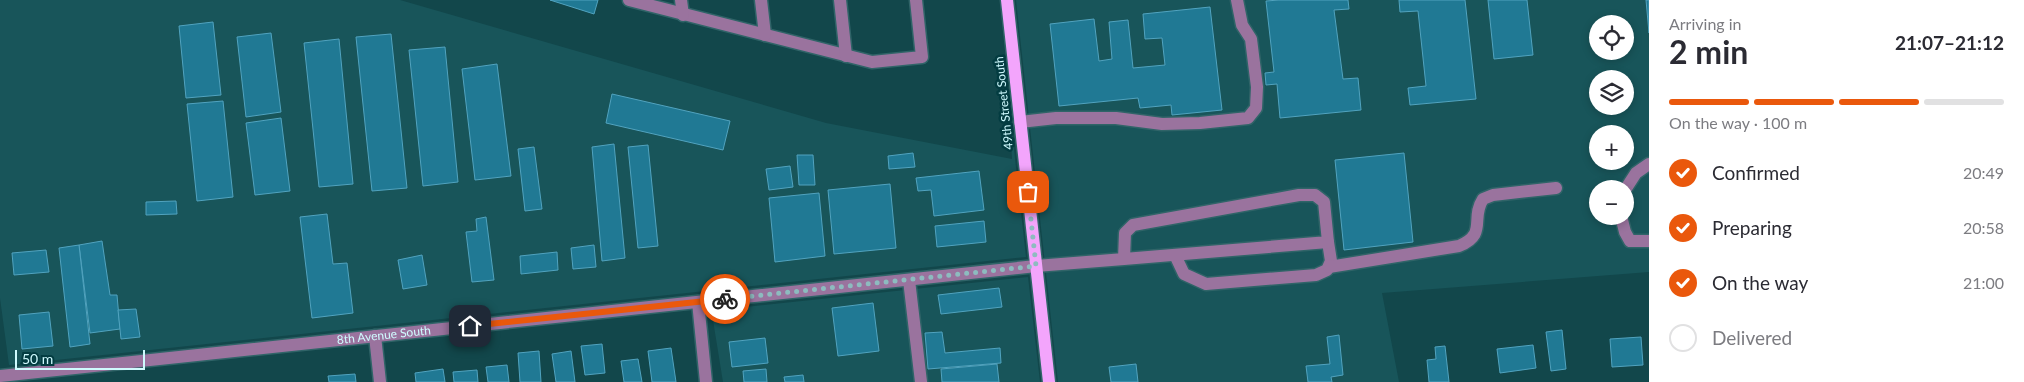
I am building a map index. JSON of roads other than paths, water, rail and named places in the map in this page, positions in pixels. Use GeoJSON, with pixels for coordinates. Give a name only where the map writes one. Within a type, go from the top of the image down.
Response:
{"type":"FeatureCollection","features":[{"type":"Feature","properties":{"kind":"main road","name":"49th Street South"},"geometry":{"type":"LineString","coordinates":[[1007,0],[1049,382]]}},
{"type":"Feature","properties":{"kind":"street"},"geometry":{"type":"LineString","coordinates":[[629,0],[872,62],[922,58],[916,0]]}},
{"type":"Feature","properties":{"kind":"street"},"geometry":{"type":"LineString","coordinates":[[681,0],[683,15]]}},
{"type":"Feature","properties":{"kind":"street"},"geometry":{"type":"LineString","coordinates":[[762,0],[765,36]]}},
{"type":"Feature","properties":{"kind":"street"},"geometry":{"type":"LineString","coordinates":[[840,0],[846,56]]}},
{"type":"Feature","properties":{"kind":"street"},"geometry":{"type":"LineString","coordinates":[[1020,122],[1056,118],[1116,118],[1162,124],[1200,123],[1248,118],[1256,108],[1257,87],[1251,39],[1242,25],[1237,0]]}},
{"type":"Feature","properties":{"kind":"street"},"geometry":{"type":"LineString","coordinates":[[1631,180],[1636,173],[1649,164]]}},
{"type":"Feature","properties":{"kind":"street"},"geometry":{"type":"LineString","coordinates":[[1329,267],[1459,246],[1470,241],[1477,231],[1478,212],[1483,199],[1493,195],[1556,188]]}},
{"type":"Feature","properties":{"kind":"street"},"geometry":{"type":"LineString","coordinates":[[1124,259],[1125,233],[1133,225],[1299,195],[1315,195],[1324,202],[1331,261],[1327,270],[1316,275],[1206,284],[1184,274],[1175,255]]}},
{"type":"Feature","properties":{"kind":"street"},"geometry":{"type":"LineString","coordinates":[[1623,225],[1630,241],[1649,241]]}},
{"type":"Feature","properties":{"kind":"street","name":"8th Avenue South"},"geometry":{"type":"LineString","coordinates":[[1,375],[1036,266],[1328,242]]}},
{"type":"Feature","properties":{"kind":"street"},"geometry":{"type":"LineString","coordinates":[[909,280],[921,382]]}},
{"type":"Feature","properties":{"kind":"street"},"geometry":{"type":"LineString","coordinates":[[698,302],[706,382]]}},
{"type":"Feature","properties":{"kind":"street"},"geometry":{"type":"LineString","coordinates":[[375,336],[380,382]]}}]}
